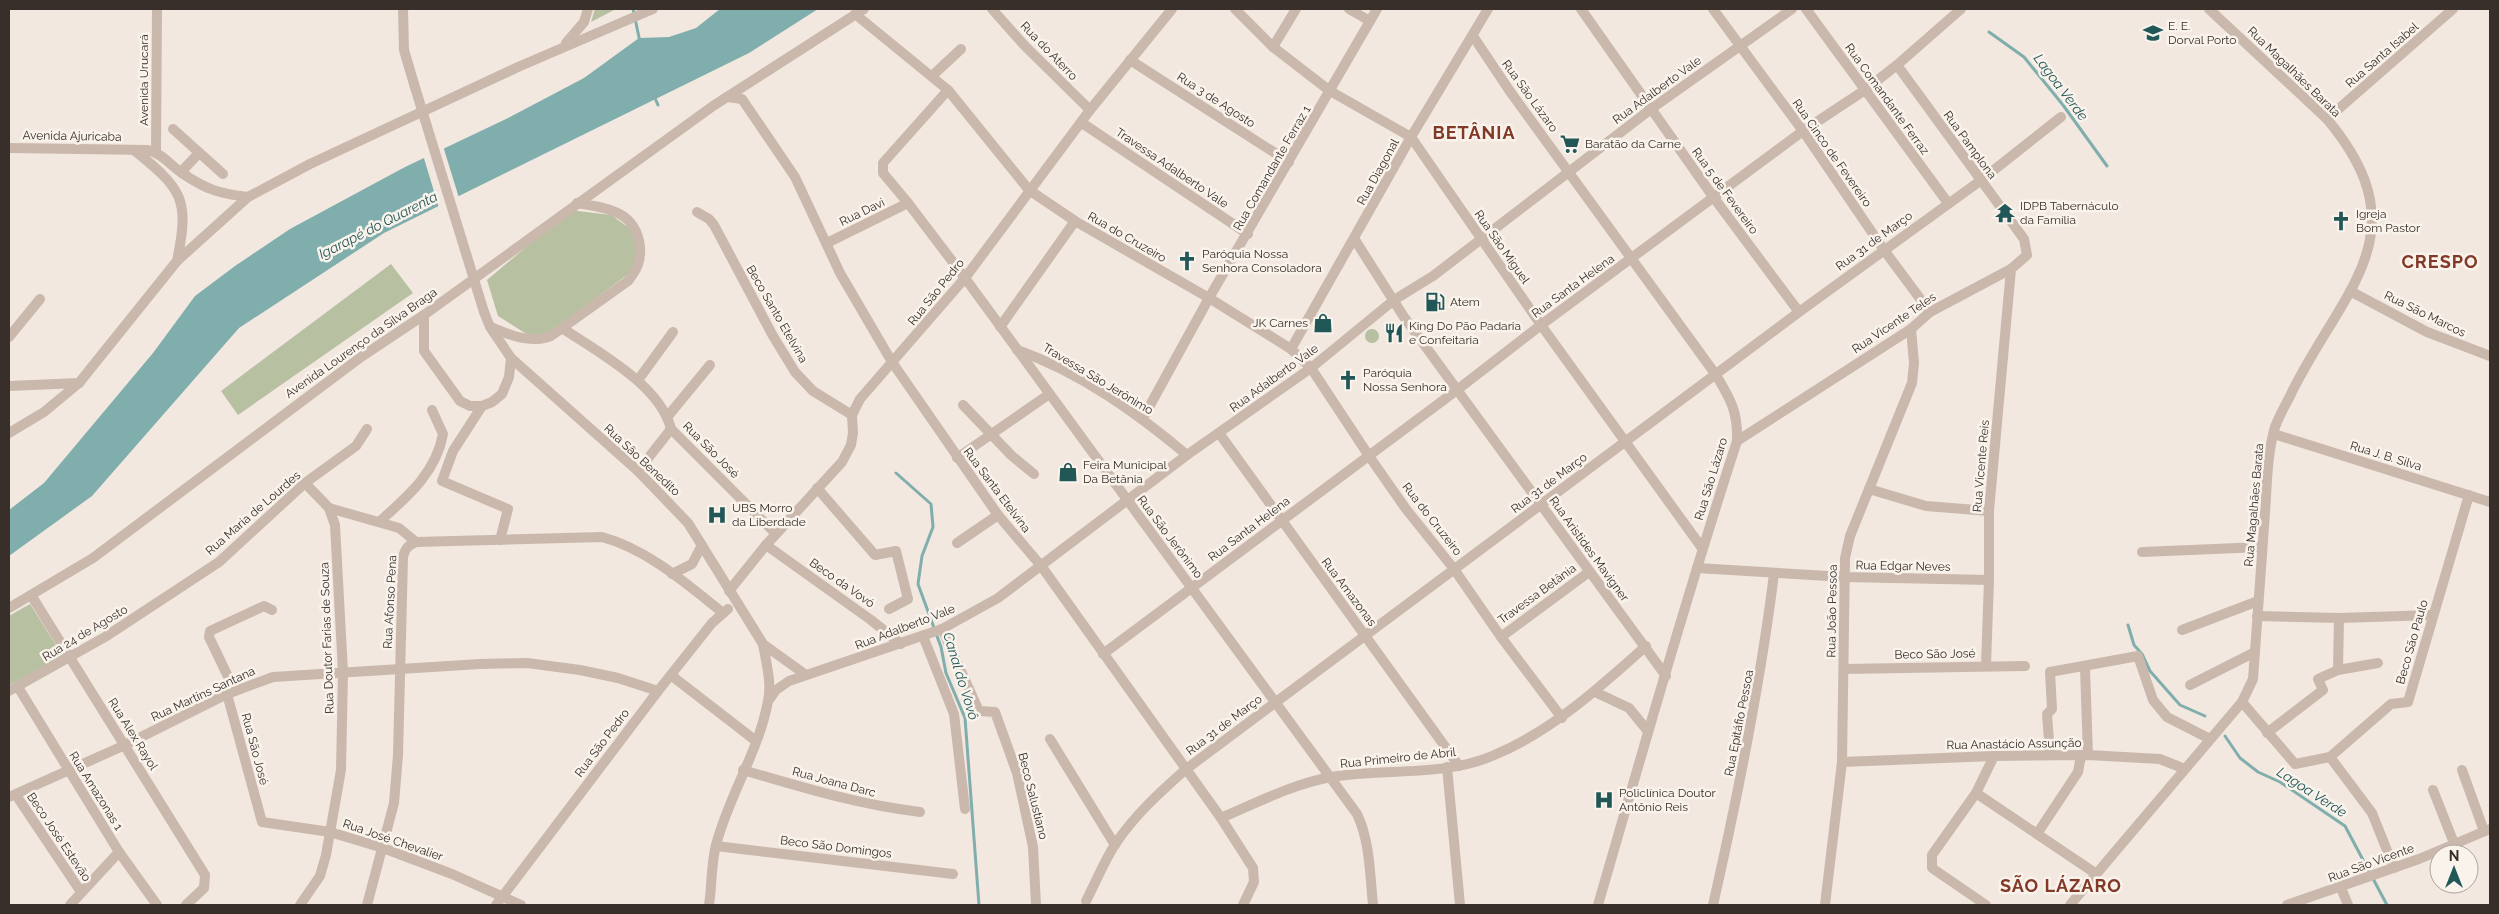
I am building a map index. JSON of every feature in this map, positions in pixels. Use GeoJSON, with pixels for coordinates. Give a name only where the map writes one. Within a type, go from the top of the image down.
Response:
{"type":"FeatureCollection","features":[{"type":"Feature","properties":{"kind":"street","name":"Avenida Urucará"},"geometry":{"type":"LineString","coordinates":[[156,152],[158,9]]}},
{"type":"Feature","properties":{"kind":"street","name":"Rua São Benedito"},"geometry":{"type":"LineString","coordinates":[[403,9],[404,50],[490,327],[511,358],[670,502],[702,545],[728,591],[762,644],[768,672],[769,700],[756,741],[743,770],[716,846],[710,905]]}},
{"type":"Feature","properties":{"kind":"street"},"geometry":{"type":"LineString","coordinates":[[564,46],[584,22],[588,9]]}},
{"type":"Feature","properties":{"kind":"street"},"geometry":{"type":"LineString","coordinates":[[9,433],[44,412],[79,383],[177,261],[248,197],[310,164],[564,46],[653,9]]}},
{"type":"Feature","properties":{"kind":"street","name":"Rua do Aterro"},"geometry":{"type":"LineString","coordinates":[[992,9],[1025,46],[1090,110]]}},
{"type":"Feature","properties":{"kind":"street","name":"Rua São Pedro"},"geometry":{"type":"LineString","coordinates":[[852,415],[860,399],[965,278],[1090,110],[1172,9]]}},
{"type":"Feature","properties":{"kind":"street","name":"Rua São Miguel"},"geometry":{"type":"LineString","coordinates":[[1235,9],[1273,47],[1330,91],[1411,138],[1541,325],[1702,548]]}},
{"type":"Feature","properties":{"kind":"street"},"geometry":{"type":"LineString","coordinates":[[1273,47],[1296,9]]}},
{"type":"Feature","properties":{"kind":"street"},"geometry":{"type":"LineString","coordinates":[[1349,9],[1370,21]]}},
{"type":"Feature","properties":{"kind":"street","name":"Rua Comandante Ferraz 1"},"geometry":{"type":"LineString","coordinates":[[1143,418],[1209,298],[1248,234],[1377,9]]}},
{"type":"Feature","properties":{"kind":"street","name":"Rua Diagonal"},"geometry":{"type":"LineString","coordinates":[[1291,349],[1411,138],[1488,9]]}},
{"type":"Feature","properties":{"kind":"street","name":"Rua 5 de Fevereiro"},"geometry":{"type":"LineString","coordinates":[[1581,9],[1714,198],[1799,312]]}},
{"type":"Feature","properties":{"kind":"street","name":"Rua Cinco de Fevereiro"},"geometry":{"type":"LineString","coordinates":[[1713,9],[1803,131],[1884,250],[1930,312]]}},
{"type":"Feature","properties":{"kind":"street","name":"Rua Adalberto Vale"},"geometry":{"type":"LineString","coordinates":[[769,700],[782,684],[934,632],[998,598],[1042,567],[1187,456],[1311,368],[1394,300],[1433,276],[1480,238],[1570,172],[1651,109],[1792,9]]}},
{"type":"Feature","properties":{"kind":"street","name":"Rua Comandante Ferraz"},"geometry":{"type":"LineString","coordinates":[[1806,9],[1948,203]]}},
{"type":"Feature","properties":{"kind":"street","name":"Rua Santa Helena"},"geometry":{"type":"LineString","coordinates":[[1102,654],[1803,131],[1865,90],[1897,65],[1961,9]]}},
{"type":"Feature","properties":{"kind":"street","name":"Rua Magalhães Barata"},"geometry":{"type":"LineString","coordinates":[[2070,905],[2095,873],[2242,702],[2253,679],[2262,547],[2274,434],[2300,377],[2350,291],[2364,262],[2372,234],[2374,211],[2368,185],[2344,139],[2327,119],[2209,9]]}},
{"type":"Feature","properties":{"kind":"street","name":"Rua Santa Isabel"},"geometry":{"type":"LineString","coordinates":[[2327,119],[2453,9]]}},
{"type":"Feature","properties":{"kind":"street","name":"Rua do Cruzeiro"},"geometry":{"type":"LineString","coordinates":[[859,11],[948,90],[1029,190],[1075,222],[1209,298],[1291,349],[1311,368],[1369,456],[1421,529],[1454,569],[1501,637],[1562,718]]}},
{"type":"Feature","properties":{"kind":"street","name":"Avenida Lourenço da Silva Braga"},"geometry":{"type":"LineString","coordinates":[[9,608],[93,558],[353,362],[424,314],[727,97],[859,11]]}},
{"type":"Feature","properties":{"kind":"street","name":"Rua São Lázaro"},"geometry":{"type":"LineString","coordinates":[[1473,36],[1509,90],[1716,375],[1735,409],[1738,424],[1737,441],[1702,548],[1666,676],[1647,730],[1598,905]]}},
{"type":"Feature","properties":{"kind":"street"},"geometry":{"type":"LineString","coordinates":[[932,76],[961,49]]}},
{"type":"Feature","properties":{"kind":"street","name":"Rua 3 de Agosto"},"geometry":{"type":"LineString","coordinates":[[1130,60],[1289,162]]}},
{"type":"Feature","properties":{"kind":"street","name":"Rua Pamplona"},"geometry":{"type":"LineString","coordinates":[[1897,65],[2024,239]]}},
{"type":"Feature","properties":{"kind":"street","name":"Rua São Jerônimo"},"geometry":{"type":"LineString","coordinates":[[948,90],[883,163],[883,173],[965,278],[1048,395],[1331,777],[1363,827],[1373,905]]}},
{"type":"Feature","properties":{"kind":"street","name":"Rua Santa Etelvina"},"geometry":{"type":"LineString","coordinates":[[727,97],[742,99],[795,177],[840,273],[892,362],[957,458],[998,515],[1042,567],[1102,654],[1221,818],[1253,868],[1254,882],[1243,905]]}},
{"type":"Feature","properties":{"kind":"street","name":"Rua 31 de Março"},"geometry":{"type":"LineString","coordinates":[[1086,904],[1115,845],[1141,811],[1185,770],[1799,312],[1980,181],[2061,117]]}},
{"type":"Feature","properties":{"kind":"street","name":"Travessa Adalberto Vale"},"geometry":{"type":"LineString","coordinates":[[1082,123],[1248,234]]}},
{"type":"Feature","properties":{"kind":"street"},"geometry":{"type":"LineString","coordinates":[[173,129],[223,174]]}},
{"type":"Feature","properties":{"kind":"street","name":"Avenida Ajuricaba"},"geometry":{"type":"LineString","coordinates":[[9,148],[156,152]]}},
{"type":"Feature","properties":{"kind":"street","name":"Avenida Ajuricaba"},"geometry":{"type":"LineString","coordinates":[[134,150],[168,177],[176,190],[182,206],[183,225],[177,261]]}},
{"type":"Feature","properties":{"kind":"street"},"geometry":{"type":"LineString","coordinates":[[156,152],[181,172],[210,191],[248,197]]}},
{"type":"Feature","properties":{"kind":"street"},"geometry":{"type":"LineString","coordinates":[[181,172],[199,153]]}},
{"type":"Feature","properties":{"kind":"street"},"geometry":{"type":"LineString","coordinates":[[490,327],[538,341],[562,328],[628,281],[637,270],[641,256],[639,236],[633,224],[620,214],[604,207],[577,203]]}},
{"type":"Feature","properties":{"kind":"street","name":"Rua Davi"},"geometry":{"type":"LineString","coordinates":[[827,243],[908,203]]}},
{"type":"Feature","properties":{"kind":"street","name":"Beco Santo Etelvina"},"geometry":{"type":"LineString","coordinates":[[697,212],[709,219],[714,225],[773,336],[795,372],[813,391],[852,415]]}},
{"type":"Feature","properties":{"kind":"street"},"geometry":{"type":"LineString","coordinates":[[1000,327],[1075,222]]}},
{"type":"Feature","properties":{"kind":"street","name":"Rua Vicente Teles"},"geometry":{"type":"LineString","coordinates":[[1737,441],[1911,329],[1930,312],[2011,269],[2027,255],[2024,239]]}},
{"type":"Feature","properties":{"kind":"street","name":"Rua Aristides Mavigner"},"geometry":{"type":"LineString","coordinates":[[1354,240],[1457,390],[1589,572],[1646,646],[1666,676]]}},
{"type":"Feature","properties":{"kind":"street","name":"Rua Vicente Reis"},"geometry":{"type":"LineString","coordinates":[[1986,665],[1989,511],[2011,269]]}},
{"type":"Feature","properties":{"kind":"street","name":"Rua São Marcos"},"geometry":{"type":"LineString","coordinates":[[2350,291],[2427,332],[2490,356]]}},
{"type":"Feature","properties":{"kind":"street"},"geometry":{"type":"LineString","coordinates":[[9,337],[40,299]]}},
{"type":"Feature","properties":{"kind":"street"},"geometry":{"type":"LineString","coordinates":[[424,314],[422,344],[432,365],[460,401],[470,406],[482,406],[492,402],[502,394],[509,377],[511,358]]}},
{"type":"Feature","properties":{"kind":"street","name":"Rua São José"},"geometry":{"type":"LineString","coordinates":[[562,328],[638,380],[668,416],[671,429],[776,534]]}},
{"type":"Feature","properties":{"kind":"street","name":"Rua João Pessoa"},"geometry":{"type":"LineString","coordinates":[[1825,905],[1842,762],[1844,577],[1850,536],[1912,383],[1914,363],[1911,329]]}},
{"type":"Feature","properties":{"kind":"street"},"geometry":{"type":"LineString","coordinates":[[638,380],[673,332]]}},
{"type":"Feature","properties":{"kind":"street","name":"Travessa São Jerônimo"},"geometry":{"type":"LineString","coordinates":[[1017,350],[1044,359],[1143,418],[1187,456]]}},
{"type":"Feature","properties":{"kind":"street"},"geometry":{"type":"LineString","coordinates":[[668,416],[710,365]]}},
{"type":"Feature","properties":{"kind":"street"},"geometry":{"type":"LineString","coordinates":[[9,386],[79,383]]}},
{"type":"Feature","properties":{"kind":"street"},"geometry":{"type":"LineString","coordinates":[[957,458],[1048,395]]}},
{"type":"Feature","properties":{"kind":"street"},"geometry":{"type":"LineString","coordinates":[[963,405],[990,435],[1034,474]]}},
{"type":"Feature","properties":{"kind":"street"},"geometry":{"type":"LineString","coordinates":[[482,406],[453,450],[442,480],[508,509],[500,540]]}},
{"type":"Feature","properties":{"kind":"street"},"geometry":{"type":"LineString","coordinates":[[380,522],[428,473],[436,458],[443,434],[432,410]]}},
{"type":"Feature","properties":{"kind":"street"},"geometry":{"type":"LineString","coordinates":[[728,591],[766,545],[842,462],[851,445],[853,433],[852,415]]}},
{"type":"Feature","properties":{"kind":"street","name":"Rua Maria de Lourdes"},"geometry":{"type":"LineString","coordinates":[[172,592],[219,562],[305,483],[356,446],[367,429]]}},
{"type":"Feature","properties":{"kind":"street"},"geometry":{"type":"LineString","coordinates":[[638,471],[671,429]]}},
{"type":"Feature","properties":{"kind":"street","name":"Rua Amazonas"},"geometry":{"type":"LineString","coordinates":[[1219,433],[1458,766]]}},
{"type":"Feature","properties":{"kind":"street","name":"Rua J. B. Silva"},"geometry":{"type":"LineString","coordinates":[[2274,434],[2490,502]]}},
{"type":"Feature","properties":{"kind":"street","name":"Rua Doutor Farias de Souza"},"geometry":{"type":"LineString","coordinates":[[300,905],[320,876],[330,832],[340,770],[343,672],[336,536],[329,508],[305,483]]}},
{"type":"Feature","properties":{"kind":"street"},"geometry":{"type":"LineString","coordinates":[[817,488],[875,555],[896,550],[908,599],[889,609]]}},
{"type":"Feature","properties":{"kind":"street"},"geometry":{"type":"LineString","coordinates":[[1869,489],[1926,506],[1989,511]]}},
{"type":"Feature","properties":{"kind":"street","name":"Beco São Paulo"},"geometry":{"type":"LineString","coordinates":[[2330,757],[2391,704],[2408,702],[2469,495]]}},
{"type":"Feature","properties":{"kind":"street"},"geometry":{"type":"LineString","coordinates":[[329,508],[399,528],[416,542],[602,537],[621,542],[672,574],[722,612]]}},
{"type":"Feature","properties":{"kind":"street"},"geometry":{"type":"LineString","coordinates":[[957,543],[998,515]]}},
{"type":"Feature","properties":{"kind":"street","name":"Rua Afonso Pena"},"geometry":{"type":"LineString","coordinates":[[367,905],[394,803],[403,557],[407,547],[416,542]]}},
{"type":"Feature","properties":{"kind":"street"},"geometry":{"type":"LineString","coordinates":[[672,574],[692,564],[702,545]]}},
{"type":"Feature","properties":{"kind":"street","name":"Beco da Vovó"},"geometry":{"type":"LineString","coordinates":[[766,545],[872,620],[901,644]]}},
{"type":"Feature","properties":{"kind":"street"},"geometry":{"type":"LineString","coordinates":[[2142,552],[2262,547]]}},
{"type":"Feature","properties":{"kind":"street","name":"Rua Edgar Neves"},"geometry":{"type":"LineString","coordinates":[[1697,568],[1844,577],[1989,580]]}},
{"type":"Feature","properties":{"kind":"street","name":"Travessa Betânia"},"geometry":{"type":"LineString","coordinates":[[1501,637],[1589,572]]}},
{"type":"Feature","properties":{"kind":"street","name":"Rua Epitáfio Pessoa"},"geometry":{"type":"LineString","coordinates":[[1713,905],[1741,780],[1761,676],[1774,574]]}},
{"type":"Feature","properties":{"kind":"street","name":"Rua 24 de Agosto"},"geometry":{"type":"LineString","coordinates":[[13,689],[106,637],[172,592]]}},
{"type":"Feature","properties":{"kind":"street","name":"Rua Alex Rayol"},"geometry":{"type":"LineString","coordinates":[[31,595],[206,875],[204,888],[186,905]]}},
{"type":"Feature","properties":{"kind":"street"},"geometry":{"type":"LineString","coordinates":[[2182,630],[2258,602]]}},
{"type":"Feature","properties":{"kind":"street","name":"Rua São Pedro"},"geometry":{"type":"LineString","coordinates":[[496,905],[658,691],[672,676],[712,623],[722,612],[736,604]]}},
{"type":"Feature","properties":{"kind":"street","name":"Rua São José"},"geometry":{"type":"LineString","coordinates":[[258,811],[231,693],[209,637],[211,629],[264,606],[272,610]]}},
{"type":"Feature","properties":{"kind":"street"},"geometry":{"type":"LineString","coordinates":[[2257,616],[2339,618],[2433,615]]}},
{"type":"Feature","properties":{"kind":"street"},"geometry":{"type":"LineString","coordinates":[[2338,670],[2339,618]]}},
{"type":"Feature","properties":{"kind":"street"},"geometry":{"type":"LineString","coordinates":[[934,632],[954,714],[964,809]]}},
{"type":"Feature","properties":{"kind":"street","name":"Beco Salustiano"},"geometry":{"type":"LineString","coordinates":[[934,632],[979,711],[995,712],[1017,773],[1033,846],[1036,905]]}},
{"type":"Feature","properties":{"kind":"street","name":"Rua São Benedito"},"geometry":{"type":"LineString","coordinates":[[762,644],[806,675]]}},
{"type":"Feature","properties":{"kind":"street","name":"Rua Primeiro de Abril"},"geometry":{"type":"LineString","coordinates":[[1221,818],[1269,797],[1331,777],[1458,766],[1492,756],[1562,718],[1595,692],[1646,646]]}},
{"type":"Feature","properties":{"kind":"street"},"geometry":{"type":"LineString","coordinates":[[2190,685],[2255,652]]}},
{"type":"Feature","properties":{"kind":"street"},"geometry":{"type":"LineString","coordinates":[[2050,755],[2047,714],[2052,709],[2050,672],[2085,668],[2138,656],[2153,700],[2167,717],[2210,739]]}},
{"type":"Feature","properties":{"kind":"street","name":"Rua Martins Santana"},"geometry":{"type":"LineString","coordinates":[[12,796],[69,771],[231,693],[273,677],[400,668],[528,663],[580,670],[618,678],[658,691]]}},
{"type":"Feature","properties":{"kind":"street"},"geometry":{"type":"LineString","coordinates":[[2267,733],[2323,690],[2318,678],[2338,670],[2378,663]]}},
{"type":"Feature","properties":{"kind":"street","name":"Beco São José"},"geometry":{"type":"LineString","coordinates":[[1844,669],[1986,665],[2025,666]]}},
{"type":"Feature","properties":{"kind":"street"},"geometry":{"type":"LineString","coordinates":[[2037,834],[2078,772],[2084,756],[2085,668]]}},
{"type":"Feature","properties":{"kind":"street"},"geometry":{"type":"LineString","coordinates":[[672,676],[756,741]]}},
{"type":"Feature","properties":{"kind":"street","name":"Rua Amazonas 1"},"geometry":{"type":"LineString","coordinates":[[13,689],[69,771],[119,852],[157,905]]}},
{"type":"Feature","properties":{"kind":"street"},"geometry":{"type":"LineString","coordinates":[[1595,692],[1629,708],[1647,730]]}},
{"type":"Feature","properties":{"kind":"street"},"geometry":{"type":"LineString","coordinates":[[2242,702],[2295,764],[2330,757],[2372,812],[2394,868]]}},
{"type":"Feature","properties":{"kind":"street"},"geometry":{"type":"LineString","coordinates":[[1050,739],[1115,845]]}},
{"type":"Feature","properties":{"kind":"street","name":"Rua Anastácio Assunção"},"geometry":{"type":"LineString","coordinates":[[1842,762],[2050,755],[2160,759],[2185,769]]}},
{"type":"Feature","properties":{"kind":"street"},"geometry":{"type":"LineString","coordinates":[[1986,905],[1932,868],[1930,864],[1932,855],[1976,793],[1994,756]]}},
{"type":"Feature","properties":{"kind":"street"},"geometry":{"type":"LineString","coordinates":[[1447,767],[1460,905]]}},
{"type":"Feature","properties":{"kind":"street","name":"Rua Joana Darc"},"geometry":{"type":"LineString","coordinates":[[743,770],[878,806],[920,812]]}},
{"type":"Feature","properties":{"kind":"street"},"geometry":{"type":"LineString","coordinates":[[2462,770],[2487,830]]}},
{"type":"Feature","properties":{"kind":"street"},"geometry":{"type":"LineString","coordinates":[[2433,790],[2454,843]]}},
{"type":"Feature","properties":{"kind":"street"},"geometry":{"type":"LineString","coordinates":[[1976,793],[2095,873]]}},
{"type":"Feature","properties":{"kind":"street","name":"Beco José Estevão"},"geometry":{"type":"LineString","coordinates":[[12,796],[81,892]]}},
{"type":"Feature","properties":{"kind":"street","name":"Rua José Chevalier"},"geometry":{"type":"LineString","coordinates":[[258,811],[260,819],[265,823],[330,832],[383,848],[521,905]]}},
{"type":"Feature","properties":{"kind":"street","name":"Rua São Vicente"},"geometry":{"type":"LineString","coordinates":[[2287,905],[2341,888],[2487,830]]}},
{"type":"Feature","properties":{"kind":"street","name":"Beco São Domingos"},"geometry":{"type":"LineString","coordinates":[[716,846],[953,874]]}},
{"type":"Feature","properties":{"kind":"street"},"geometry":{"type":"LineString","coordinates":[[70,905],[119,852]]}},
{"type":"Feature","properties":{"kind":"street"},"geometry":{"type":"LineString","coordinates":[[2341,888],[2348,905]]}},
{"type":"Feature","properties":{"kind":"green space"},"geometry":{"type":"Polygon","coordinates":[[[595,9],[616,9],[591,22],[595,9]]]}},
{"type":"Feature","properties":{"kind":"green space"},"geometry":{"type":"Polygon","coordinates":[[[570,210],[611,215],[632,230],[638,249],[631,272],[545,336],[528,335],[498,316],[487,280],[570,210]]]}},
{"type":"Feature","properties":{"kind":"green space"},"geometry":{"type":"Polygon","coordinates":[[[391,264],[413,293],[238,415],[221,391],[391,264]]]}},
{"type":"Feature","properties":{"kind":"green space"},"geometry":{"type":"Polygon","coordinates":[[[1372,329],[1377,331],[1379,336],[1377,341],[1372,343],[1367,341],[1365,336],[1367,331],[1372,329]]]}},
{"type":"Feature","properties":{"kind":"green space"},"geometry":{"type":"Polygon","coordinates":[[[30,604],[64,658],[9,685],[9,616],[30,604]]]}},
{"type":"Feature","properties":{"kind":"water","name":"Igarapé do Quarenta"},"geometry":{"type":"Polygon","coordinates":[[[720,9],[818,9],[749,53],[384,233],[239,328],[92,496],[9,556],[9,510],[44,483],[153,353],[195,296],[290,229],[405,167],[506,119],[584,78],[639,38],[669,37],[696,28],[720,9]]]}},
{"type":"Feature","properties":{"kind":"pier"},"geometry":{"type":"Polygon","coordinates":[[[443,146],[459,198],[439,208],[423,155],[443,146]]]}},
{"type":"Feature","properties":{"kind":"waterway"},"geometry":{"type":"LineString","coordinates":[[633,9],[640,42]]}},
{"type":"Feature","properties":{"kind":"waterway","name":"Lagoa Verde"},"geometry":{"type":"LineString","coordinates":[[1989,32],[2024,57],[2063,105],[2107,166]]}},
{"type":"Feature","properties":{"kind":"waterway","name":"Canal do Vovô"},"geometry":{"type":"LineString","coordinates":[[654,96],[658,105]]}},
{"type":"Feature","properties":{"kind":"waterway","name":"Canal do Vovô"},"geometry":{"type":"LineString","coordinates":[[896,473],[931,504],[933,527],[922,556],[918,584],[941,647],[946,673],[965,718],[979,905]]}},
{"type":"Feature","properties":{"kind":"waterway","name":"Lagoa Verde"},"geometry":{"type":"LineString","coordinates":[[2128,625],[2134,645],[2142,654],[2150,671],[2180,705],[2205,716]]}},
{"type":"Feature","properties":{"kind":"waterway","name":"Lagoa Verde"},"geometry":{"type":"LineString","coordinates":[[2225,736],[2240,758],[2258,772],[2280,782],[2345,826],[2387,905]]}},
{"type":"Feature","properties":{"kind":"place","name":"E. E. Dorval Porto"},"geometry":{"type":"Point","coordinates":[2153,33]}},
{"type":"Feature","properties":{"kind":"place","name":"Baratão da Carne"},"geometry":{"type":"Point","coordinates":[1570,144]}},
{"type":"Feature","properties":{"kind":"place","name":"IDPB Tabernáculo da Família"},"geometry":{"type":"Point","coordinates":[2005,213]}},
{"type":"Feature","properties":{"kind":"place","name":"Igreja Bom Pastor"},"geometry":{"type":"Point","coordinates":[2341,221]}},
{"type":"Feature","properties":{"kind":"place","name":"Paróquia Nossa Senhora Consoladora"},"geometry":{"type":"Point","coordinates":[1187,261]}},
{"type":"Feature","properties":{"kind":"place","name":"Atem"},"geometry":{"type":"Point","coordinates":[1435,302]}},
{"type":"Feature","properties":{"kind":"place","name":"JK Carnes"},"geometry":{"type":"Point","coordinates":[1323,323]}},
{"type":"Feature","properties":{"kind":"place","name":"King Do Pão Padaria e Confeitaria"},"geometry":{"type":"Point","coordinates":[1394,333]}},
{"type":"Feature","properties":{"kind":"place","name":"Paróquia Nossa Senhora"},"geometry":{"type":"Point","coordinates":[1348,380]}},
{"type":"Feature","properties":{"kind":"place","name":"Feira Municipal Da Betânia"},"geometry":{"type":"Point","coordinates":[1068,472]}},
{"type":"Feature","properties":{"kind":"place","name":"UBS Morro da Liberdade"},"geometry":{"type":"Point","coordinates":[717,515]}},
{"type":"Feature","properties":{"kind":"place","name":"Policlínica Doutor Antônio Reis"},"geometry":{"type":"Point","coordinates":[1604,800]}},
{"type":"Feature","properties":{"kind":"district","name":"BETÂNIA"},"geometry":{"type":"Point","coordinates":[1474,132]}},
{"type":"Feature","properties":{"kind":"district","name":"CRESPO"},"geometry":{"type":"Point","coordinates":[2440,261]}},
{"type":"Feature","properties":{"kind":"district","name":"SÃO LÁZARO"},"geometry":{"type":"Point","coordinates":[2061,885]}}]}
